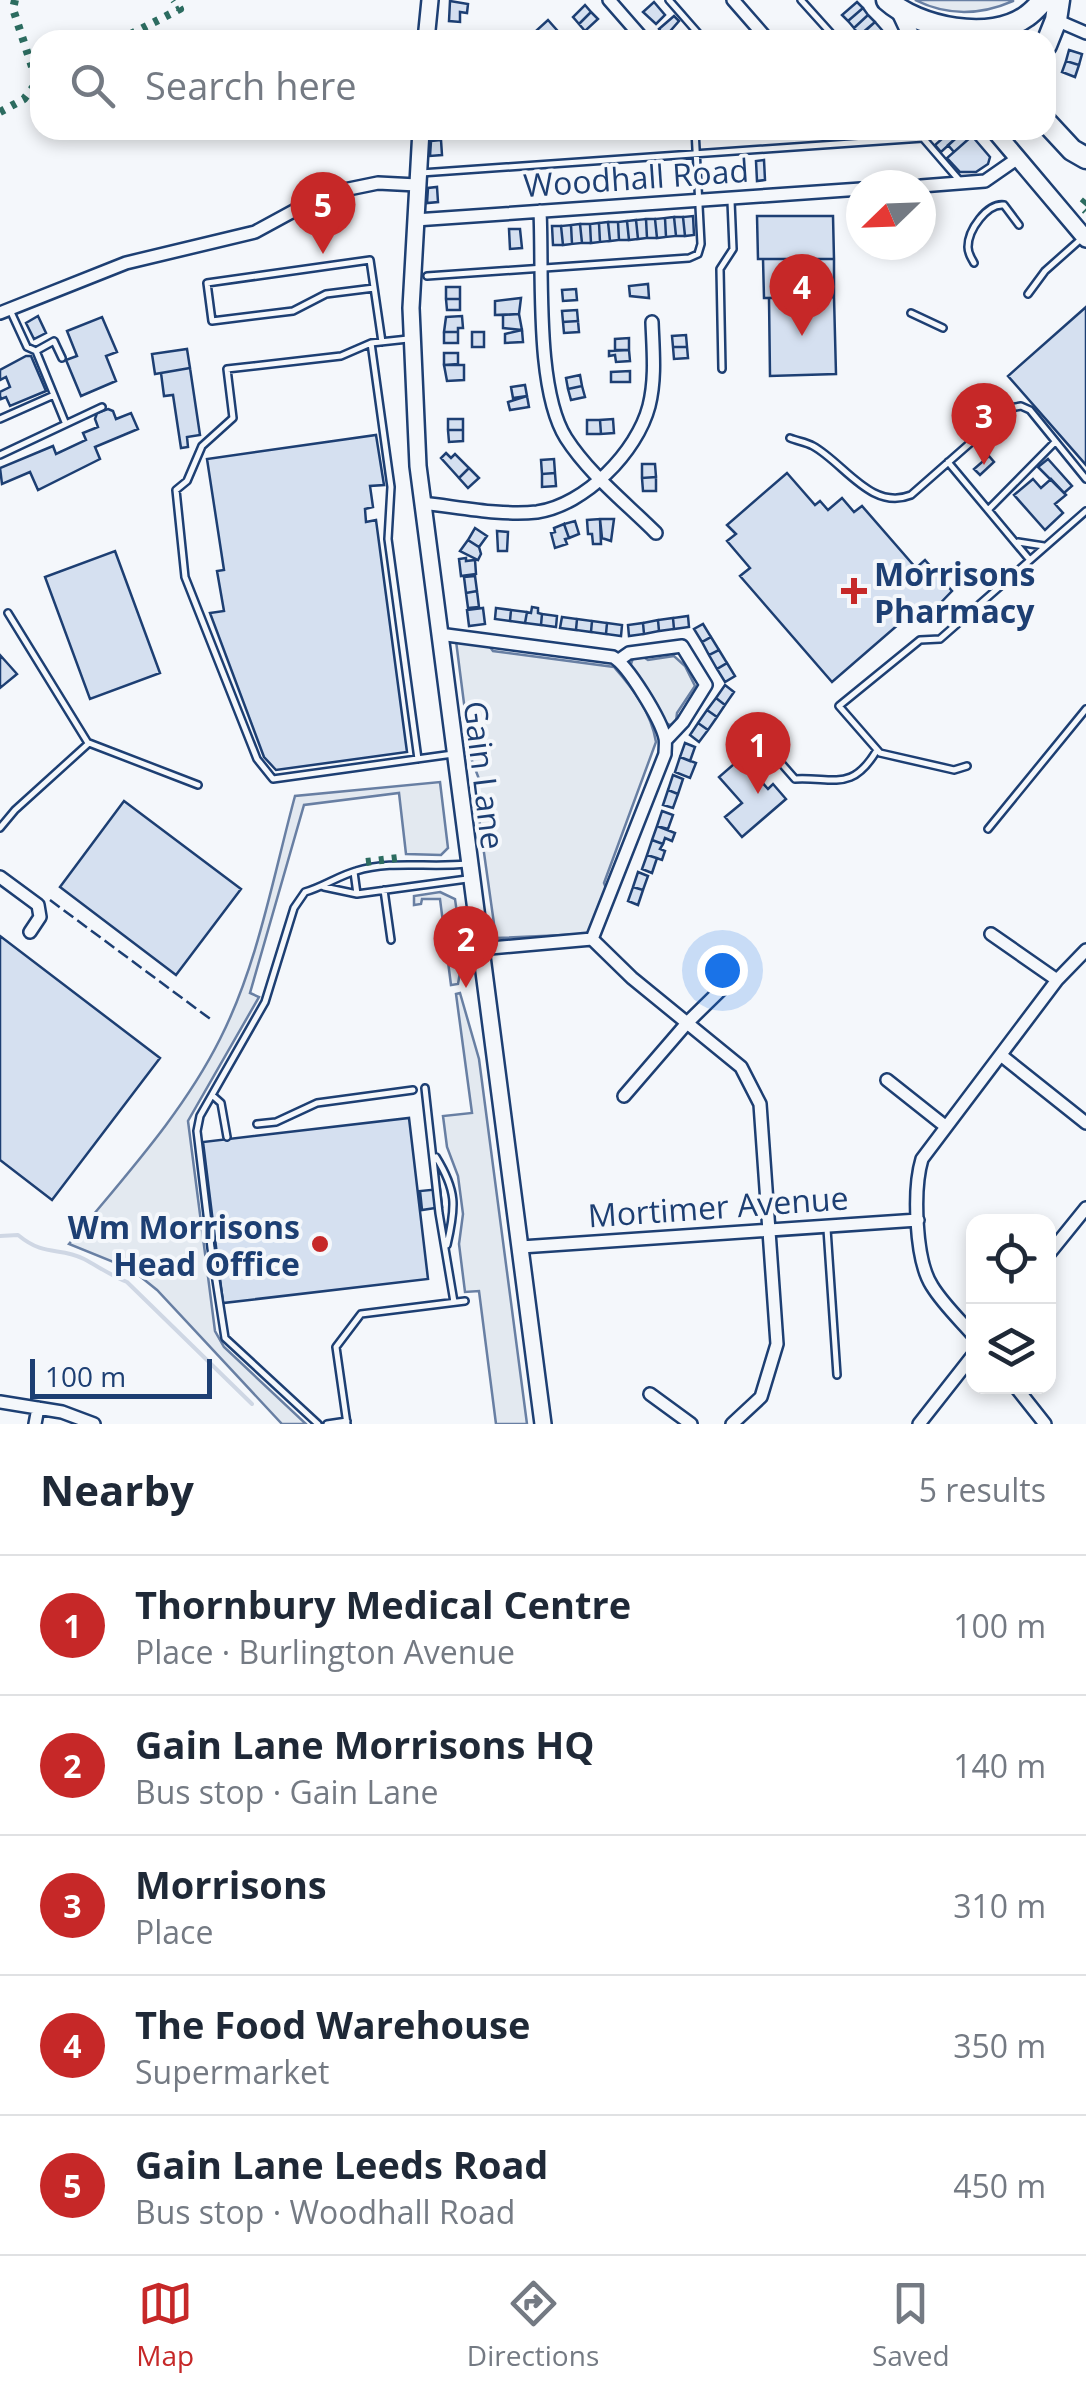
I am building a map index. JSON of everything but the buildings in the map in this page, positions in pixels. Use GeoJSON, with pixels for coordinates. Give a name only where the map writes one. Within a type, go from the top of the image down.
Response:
{"type":"FeatureCollection","features":[{"type":"Feature","properties":{"kind":"highway"},"geometry":{"type":"LineString","coordinates":[[996,30],[1026,18],[1044,0]]}},
{"type":"Feature","properties":{"kind":"highway"},"geometry":{"type":"LineString","coordinates":[[893,5],[930,24],[964,30]]}},
{"type":"Feature","properties":{"kind":"highway"},"geometry":{"type":"LineString","coordinates":[[1056,133],[1086,158]]}},
{"type":"Feature","properties":{"kind":"street"},"geometry":{"type":"LineString","coordinates":[[427,30],[430,0]]}},
{"type":"Feature","properties":{"kind":"street"},"geometry":{"type":"LineString","coordinates":[[609,0],[635,30]]}},
{"type":"Feature","properties":{"kind":"street"},"geometry":{"type":"LineString","coordinates":[[733,0],[759,30]]}},
{"type":"Feature","properties":{"kind":"street"},"geometry":{"type":"LineString","coordinates":[[893,5],[907,30]]}},
{"type":"Feature","properties":{"kind":"street"},"geometry":{"type":"LineString","coordinates":[[1058,10],[1086,33]]}},
{"type":"Feature","properties":{"kind":"street","name":"Gain Lane"},"geometry":{"type":"LineString","coordinates":[[420,140],[411,339],[422,503],[543,1424]]}},
{"type":"Feature","properties":{"kind":"street"},"geometry":{"type":"LineString","coordinates":[[1003,140],[1085,238]]}},
{"type":"Feature","properties":{"kind":"street"},"geometry":{"type":"LineString","coordinates":[[936,185],[990,179],[1018,158]]}},
{"type":"Feature","properties":{"kind":"street"},"geometry":{"type":"LineString","coordinates":[[5,311],[126,264],[255,232],[339,191],[418,179]]}},
{"type":"Feature","properties":{"kind":"street","name":"Woodhall Road"},"geometry":{"type":"LineString","coordinates":[[415,220],[846,191]]}},
{"type":"Feature","properties":{"kind":"street"},"geometry":{"type":"LineString","coordinates":[[540,211],[550,400],[567,439],[656,533]]}},
{"type":"Feature","properties":{"kind":"street"},"geometry":{"type":"LineString","coordinates":[[422,503],[522,513],[542,511],[563,504],[601,478],[640,430],[648,408],[654,379],[652,322]]}},
{"type":"Feature","properties":{"kind":"street"},"geometry":{"type":"LineString","coordinates":[[440,634],[619,660],[630,653],[682,646],[706,686],[666,740]]}},
{"type":"Feature","properties":{"kind":"street"},"geometry":{"type":"LineString","coordinates":[[592,938],[665,754],[666,740],[619,660]]}},
{"type":"Feature","properties":{"kind":"street"},"geometry":{"type":"LineString","coordinates":[[0,877],[38,904],[40,917],[30,932]]}},
{"type":"Feature","properties":{"kind":"street"},"geometry":{"type":"LineString","coordinates":[[991,934],[1057,980]]}},
{"type":"Feature","properties":{"kind":"street"},"geometry":{"type":"LineString","coordinates":[[479,949],[592,938],[741,1067],[760,1104],[777,1344],[761,1396],[732,1424]]}},
{"type":"Feature","properties":{"kind":"street"},"geometry":{"type":"LineString","coordinates":[[966,1327],[930,1285],[924,1270],[917,1175],[922,1159],[1057,980],[1086,950]]}},
{"type":"Feature","properties":{"kind":"street"},"geometry":{"type":"LineString","coordinates":[[624,1096],[738,972]]}},
{"type":"Feature","properties":{"kind":"street"},"geometry":{"type":"LineString","coordinates":[[1002,1056],[1086,1123]]}},
{"type":"Feature","properties":{"kind":"street"},"geometry":{"type":"LineString","coordinates":[[887,1080],[945,1126]]}},
{"type":"Feature","properties":{"kind":"street"},"geometry":{"type":"LineString","coordinates":[[1056,1246],[1086,1208]]}},
{"type":"Feature","properties":{"kind":"street","name":"Mortimer Avenue"},"geometry":{"type":"LineString","coordinates":[[521,1247],[918,1220]]}},
{"type":"Feature","properties":{"kind":"street"},"geometry":{"type":"LineString","coordinates":[[919,1424],[966,1364]]}},
{"type":"Feature","properties":{"kind":"street"},"geometry":{"type":"LineString","coordinates":[[650,1394],[691,1424]]}},
{"type":"Feature","properties":{"kind":"street"},"geometry":{"type":"LineString","coordinates":[[1021,1394],[1045,1424]]}},
{"type":"Feature","properties":{"kind":"street"},"geometry":{"type":"LineString","coordinates":[[0,1402],[62,1412],[94,1424]]}},
{"type":"Feature","properties":{"kind":"street"},"geometry":{"type":"LineString","coordinates":[[35,1424],[38,1408]]}},
{"type":"Feature","properties":{"kind":"lane"},"geometry":{"type":"LineString","coordinates":[[670,0],[696,30]]}},
{"type":"Feature","properties":{"kind":"lane"},"geometry":{"type":"LineString","coordinates":[[802,0],[828,30]]}},
{"type":"Feature","properties":{"kind":"lane"},"geometry":{"type":"LineString","coordinates":[[427,276],[689,258],[698,254],[701,244],[695,140]]}},
{"type":"Feature","properties":{"kind":"lane"},"geometry":{"type":"LineString","coordinates":[[418,179],[895,140]]}},
{"type":"Feature","properties":{"kind":"lane"},"geometry":{"type":"LineString","coordinates":[[925,140],[962,183]]}},
{"type":"Feature","properties":{"kind":"lane"},"geometry":{"type":"LineString","coordinates":[[722,369],[720,269],[733,249],[731,198]]}},
{"type":"Feature","properties":{"kind":"lane"},"geometry":{"type":"LineString","coordinates":[[974,263],[968,242],[987,208],[1004,205],[1019,226]]}},
{"type":"Feature","properties":{"kind":"lane"},"geometry":{"type":"LineString","coordinates":[[1028,294],[1045,271],[1085,238]]}},
{"type":"Feature","properties":{"kind":"lane"},"geometry":{"type":"LineString","coordinates":[[374,288],[326,294],[293,311],[212,322],[206,282],[370,260],[382,342]]}},
{"type":"Feature","properties":{"kind":"lane"},"geometry":{"type":"LineString","coordinates":[[5,311],[27,347],[36,350],[54,341],[62,358]]}},
{"type":"Feature","properties":{"kind":"lane"},"geometry":{"type":"LineString","coordinates":[[911,312],[942,328]]}},
{"type":"Feature","properties":{"kind":"lane"},"geometry":{"type":"LineString","coordinates":[[411,339],[371,343],[340,356],[227,369],[233,418],[202,446],[187,481],[176,490],[185,577],[257,759],[273,779],[454,754]]}},
{"type":"Feature","properties":{"kind":"lane"},"geometry":{"type":"LineString","coordinates":[[371,343],[392,487],[388,539],[418,759]]}},
{"type":"Feature","properties":{"kind":"lane"},"geometry":{"type":"LineString","coordinates":[[36,350],[65,422]]}},
{"type":"Feature","properties":{"kind":"lane"},"geometry":{"type":"LineString","coordinates":[[0,419],[54,395]]}},
{"type":"Feature","properties":{"kind":"lane"},"geometry":{"type":"LineString","coordinates":[[0,456],[102,406]]}},
{"type":"Feature","properties":{"kind":"lane"},"geometry":{"type":"LineString","coordinates":[[790,438],[814,446],[884,498],[898,500],[911,495],[1010,408],[1021,406],[1030,410],[1086,479]]}},
{"type":"Feature","properties":{"kind":"lane"},"geometry":{"type":"LineString","coordinates":[[988,510],[1055,442]]}},
{"type":"Feature","properties":{"kind":"lane"},"geometry":{"type":"LineString","coordinates":[[948,462],[1029,559]]}},
{"type":"Feature","properties":{"kind":"lane"},"geometry":{"type":"LineString","coordinates":[[967,766],[954,770],[877,750],[839,706],[920,640],[940,639],[1086,511]]}},
{"type":"Feature","properties":{"kind":"lane"},"geometry":{"type":"LineString","coordinates":[[1014,542],[1044,546]]}},
{"type":"Feature","properties":{"kind":"lane"},"geometry":{"type":"LineString","coordinates":[[8,614],[89,743],[198,785]]}},
{"type":"Feature","properties":{"kind":"lane"},"geometry":{"type":"LineString","coordinates":[[988,829],[1084,711]]}},
{"type":"Feature","properties":{"kind":"lane"},"geometry":{"type":"LineString","coordinates":[[753,731],[795,780],[822,778],[844,782],[864,769],[877,750]]}},
{"type":"Feature","properties":{"kind":"lane"},"geometry":{"type":"LineString","coordinates":[[0,828],[89,743]]}},
{"type":"Feature","properties":{"kind":"lane"},"geometry":{"type":"LineString","coordinates":[[318,1424],[230,1344],[223,1331],[197,1131],[200,1116],[265,1002],[297,903],[305,892],[354,871],[400,863],[469,871]]}},
{"type":"Feature","properties":{"kind":"lane"},"geometry":{"type":"LineString","coordinates":[[354,871],[357,894]]}},
{"type":"Feature","properties":{"kind":"lane"},"geometry":{"type":"LineString","coordinates":[[323,887],[357,894],[469,871]]}},
{"type":"Feature","properties":{"kind":"lane"},"geometry":{"type":"LineString","coordinates":[[384,890],[391,940]]}},
{"type":"Feature","properties":{"kind":"lane"},"geometry":{"type":"LineString","coordinates":[[425,1088],[454,1302]]}},
{"type":"Feature","properties":{"kind":"lane"},"geometry":{"type":"LineString","coordinates":[[258,1124],[276,1122],[318,1102],[413,1090]]}},
{"type":"Feature","properties":{"kind":"lane"},"geometry":{"type":"LineString","coordinates":[[212,1096],[221,1104],[226,1137]]}},
{"type":"Feature","properties":{"kind":"lane"},"geometry":{"type":"LineString","coordinates":[[434,1154],[451,1181],[455,1212],[446,1246]]}},
{"type":"Feature","properties":{"kind":"lane"},"geometry":{"type":"LineString","coordinates":[[827,1226],[837,1375]]}},
{"type":"Feature","properties":{"kind":"lane"},"geometry":{"type":"LineString","coordinates":[[327,1424],[347,1422],[336,1348],[361,1314],[465,1301]]}},
{"type":"Feature","properties":{"kind":"shaded area"},"geometry":{"type":"Polygon","coordinates":[[[915,0],[1013,1],[964,12],[939,9],[915,0]]]}},
{"type":"Feature","properties":{"kind":"shaded area"},"geometry":{"type":"Polygon","coordinates":[[[456,641],[490,647],[493,651],[614,667],[646,711],[656,742],[604,883],[606,888],[593,926],[586,934],[496,938],[475,789],[479,779],[471,758],[456,641]]]}},
{"type":"Feature","properties":{"kind":"shaded area"},"geometry":{"type":"Polygon","coordinates":[[[642,656],[648,660],[674,656],[685,666],[695,686],[677,713],[676,722],[670,725],[663,721],[630,667],[633,658],[642,656]]]}},
{"type":"Feature","properties":{"kind":"shaded area"},"geometry":{"type":"Polygon","coordinates":[[[440,782],[448,848],[441,855],[406,854],[399,793],[304,805],[250,993],[259,997],[188,1121],[215,1331],[224,1347],[306,1424],[282,1424],[157,1290],[131,1269],[69,1244],[169,1120],[220,1039],[255,951],[295,796],[440,782]]]}},
{"type":"Feature","properties":{"kind":"shaded area"},"geometry":{"type":"Polygon","coordinates":[[[440,892],[455,899],[463,955],[458,984],[451,985],[440,899],[422,899],[421,904],[414,905],[414,896],[440,892]]]}},
{"type":"Feature","properties":{"kind":"shaded area"},"geometry":{"type":"Polygon","coordinates":[[[460,993],[479,1059],[527,1424],[496,1424],[479,1291],[465,1292],[459,1244],[463,1214],[443,1116],[472,1113],[456,994],[460,993]]]}},
{"type":"Feature","properties":{"kind":"waterway"},"geometry":{"type":"LineString","coordinates":[[0,1236],[18,1235],[37,1247],[75,1255],[127,1282],[252,1404]]}},
{"type":"Feature","properties":{"kind":"hedge"},"geometry":{"type":"LineString","coordinates":[[15,0],[13,9],[30,61]]}},
{"type":"Feature","properties":{"kind":"hedge"},"geometry":{"type":"LineString","coordinates":[[139,30],[180,9],[174,0]]}},
{"type":"Feature","properties":{"kind":"hedge"},"geometry":{"type":"LineString","coordinates":[[0,112],[30,91]]}},
{"type":"Feature","properties":{"kind":"hedge"},"geometry":{"type":"LineString","coordinates":[[1086,200],[1081,206],[1086,211]]}},
{"type":"Feature","properties":{"kind":"hedge"},"geometry":{"type":"LineString","coordinates":[[366,862],[398,858]]}},
{"type":"Feature","properties":{"kind":"fence"},"geometry":{"type":"LineString","coordinates":[[50,900],[213,1021]]}},
{"type":"Feature","properties":{"kind":"place","name":"Gain Lane Leeds Road"},"geometry":{"type":"Point","coordinates":[323,254]}},
{"type":"Feature","properties":{"kind":"place","name":"The Food Warehouse"},"geometry":{"type":"Point","coordinates":[802,336]}},
{"type":"Feature","properties":{"kind":"place","name":"Morrisons"},"geometry":{"type":"Point","coordinates":[984,465]}},
{"type":"Feature","properties":{"kind":"place","name":"Morrisons Pharmacy"},"geometry":{"type":"Point","coordinates":[854,591]}},
{"type":"Feature","properties":{"kind":"place","name":"Thornbury Medical Centre"},"geometry":{"type":"Point","coordinates":[758,794]}},
{"type":"Feature","properties":{"kind":"place","name":"Gain Lane Morrisons HQ"},"geometry":{"type":"Point","coordinates":[466,988]}},
{"type":"Feature","properties":{"kind":"place","name":"Wm Morrisons Head Office"},"geometry":{"type":"Point","coordinates":[320,1244]}}]}
